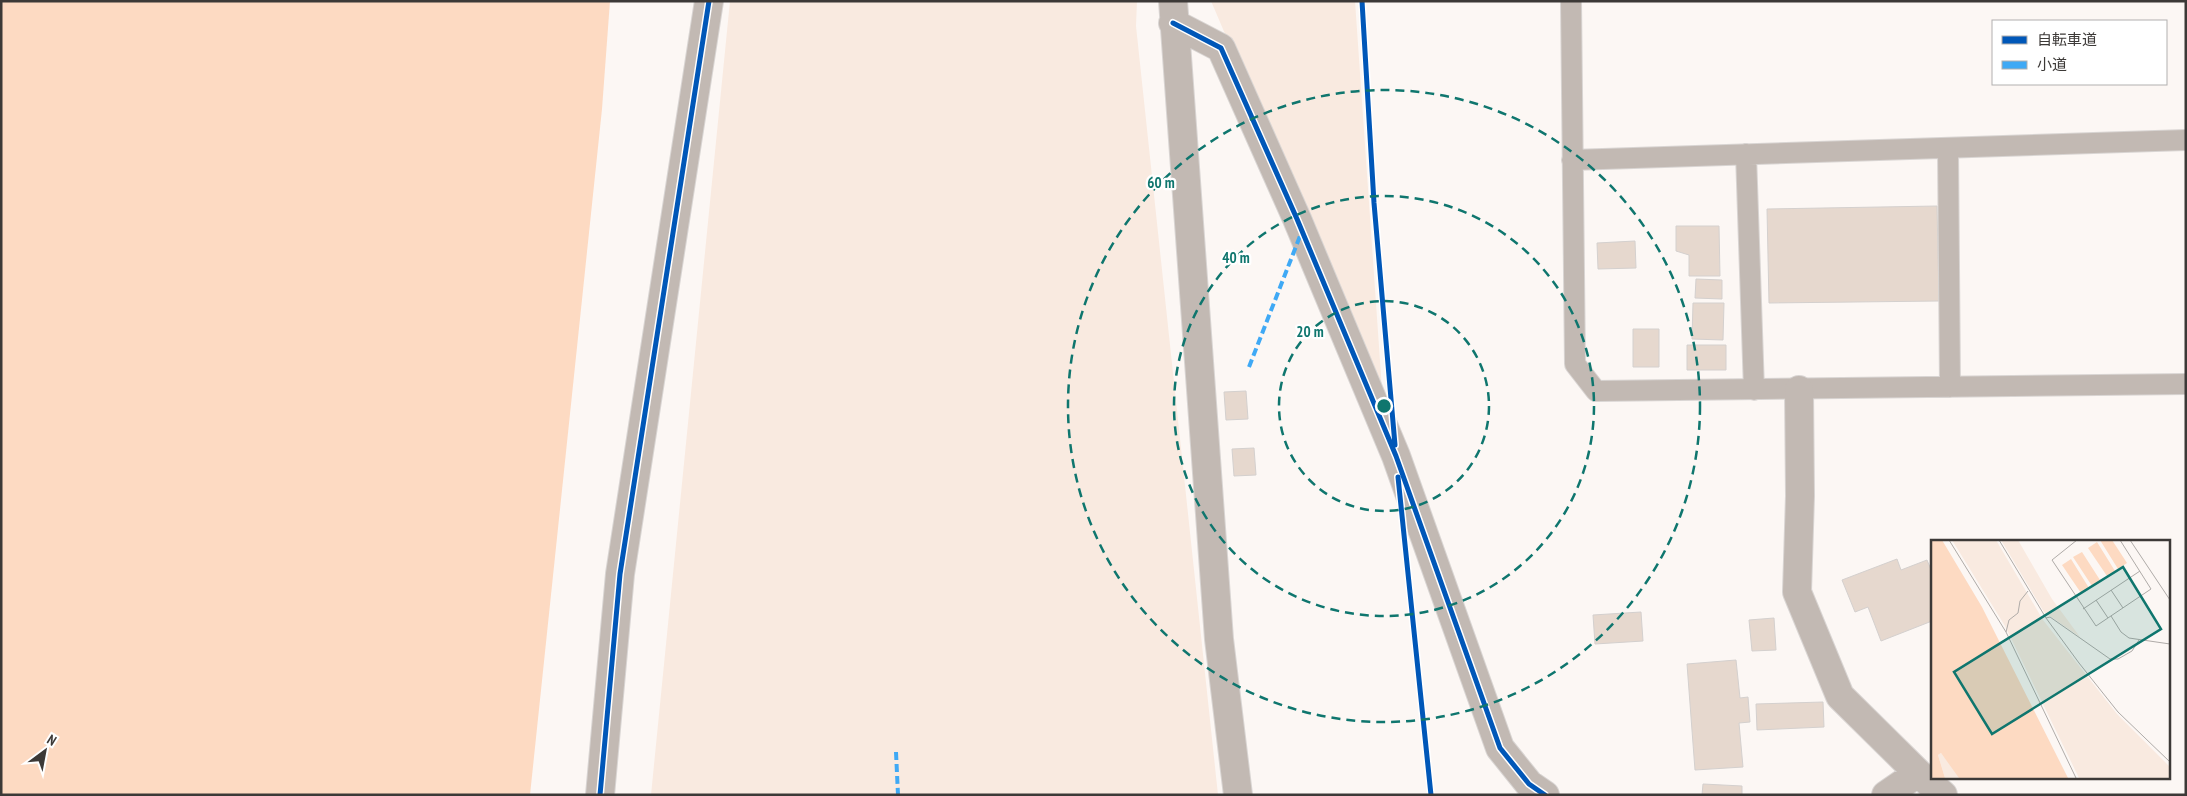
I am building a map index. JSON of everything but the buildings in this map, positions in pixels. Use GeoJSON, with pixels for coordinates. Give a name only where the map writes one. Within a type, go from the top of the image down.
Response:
{"type":"FeatureCollection","features":[{"type":"Feature","properties":{"kind":"street"},"geometry":{"type":"LineString","coordinates":[[600,795],[620,574],[709,1]]}},
{"type":"Feature","properties":{"kind":"street"},"geometry":{"type":"LineString","coordinates":[[1173,12],[1219,639],[1238,795]]}},
{"type":"Feature","properties":{"kind":"street"},"geometry":{"type":"LineString","coordinates":[[1173,12],[1221,48],[1299,225],[1396,456],[1500,748],[1529,784],[1545,795]]}},
{"type":"Feature","properties":{"kind":"street"},"geometry":{"type":"LineString","coordinates":[[1799,390],[1800,496],[1797,592],[1840,696],[1943,795]]}},
{"type":"Feature","properties":{"kind":"street"},"geometry":{"type":"LineString","coordinates":[[1886,795],[1918,773]]}},
{"type":"Feature","properties":{"kind":"lane"},"geometry":{"type":"LineString","coordinates":[[1571,1],[1575,364],[1596,391],[2186,384]]}},
{"type":"Feature","properties":{"kind":"lane"},"geometry":{"type":"LineString","coordinates":[[1572,160],[2186,140]]}},
{"type":"Feature","properties":{"kind":"lane"},"geometry":{"type":"LineString","coordinates":[[1948,148],[1950,387]]}},
{"type":"Feature","properties":{"kind":"lane"},"geometry":{"type":"LineString","coordinates":[[1746,154],[1754,390]]}},
{"type":"Feature","properties":{"kind":"shaded area"},"geometry":{"type":"Polygon","coordinates":[[[1,1],[610,1],[602,109],[530,795],[1,795],[1,1]]]}},
{"type":"Feature","properties":{"kind":"shaded area"},"geometry":{"type":"Polygon","coordinates":[[[730,1],[1137,1],[1136,26],[1218,795],[651,795],[730,1]]]}},
{"type":"Feature","properties":{"kind":"shaded area"},"geometry":{"type":"Polygon","coordinates":[[[1211,1],[1355,1],[1383,404],[1211,1]]]}},
{"type":"Feature","properties":{"kind":"marked path"},"geometry":{"type":"LineString","coordinates":[[1249,367],[1302,231]]}},
{"type":"Feature","properties":{"kind":"marked path"},"geometry":{"type":"LineString","coordinates":[[896,752],[898,795]]}},
{"type":"Feature","properties":{"kind":"cycle path"},"geometry":{"type":"LineString","coordinates":[[600,795],[620,574],[709,1]]}},
{"type":"Feature","properties":{"kind":"cycle path"},"geometry":{"type":"LineString","coordinates":[[1362,1],[1374,203],[1395,445]]}},
{"type":"Feature","properties":{"kind":"cycle path"},"geometry":{"type":"LineString","coordinates":[[1173,23],[1221,48],[1297,219],[1396,456],[1500,748],[1529,784],[1545,795]]}},
{"type":"Feature","properties":{"kind":"cycle path"},"geometry":{"type":"LineString","coordinates":[[1398,477],[1431,795]]}}]}
